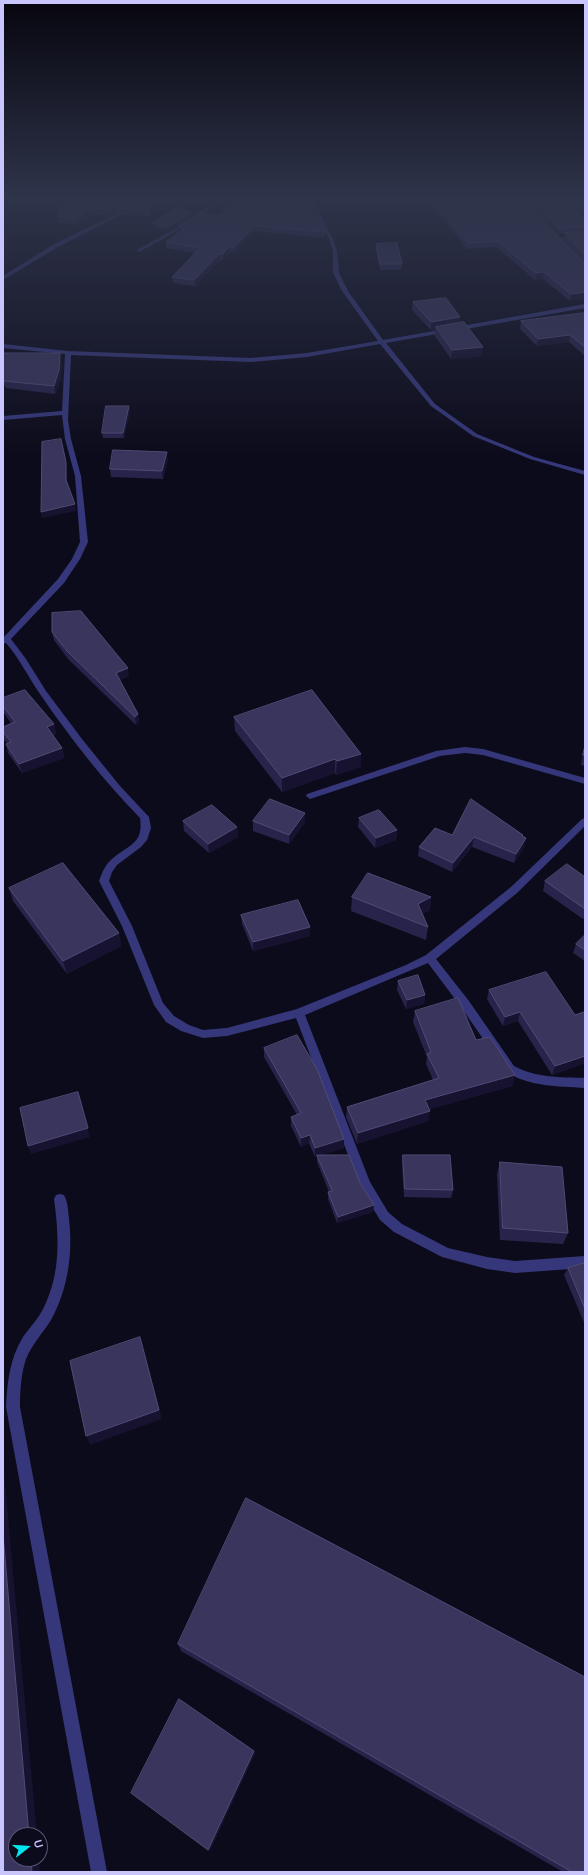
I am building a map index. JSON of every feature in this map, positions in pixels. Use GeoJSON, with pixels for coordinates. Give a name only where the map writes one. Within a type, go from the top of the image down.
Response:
{"type":"FeatureCollection","features":[{"type":"Feature","properties":{"kind":"street"},"geometry":{"type":"LineString","coordinates":[[342,286],[382,342],[433,405],[475,435],[532,458],[585,473]]}},
{"type":"Feature","properties":{"kind":"street"},"geometry":{"type":"LineString","coordinates":[[3,346],[68,353],[251,360],[307,355],[585,306]]}},
{"type":"Feature","properties":{"kind":"street"},"geometry":{"type":"LineString","coordinates":[[68,353],[65,413],[68,439],[78,476],[84,542],[76,559],[61,581],[5,641],[19,652],[37,684],[90,757],[144,817],[147,825],[142,842],[112,863],[105,873],[104,881],[127,926],[159,1005],[170,1019],[185,1028],[203,1034],[227,1032],[299,1013],[410,968],[430,958],[514,890],[585,821]]}},
{"type":"Feature","properties":{"kind":"street"},"geometry":{"type":"LineString","coordinates":[[3,418],[65,413]]}},
{"type":"Feature","properties":{"kind":"street"},"geometry":{"type":"LineString","coordinates":[[310,796],[439,753],[465,750],[483,752],[585,781]]}},
{"type":"Feature","properties":{"kind":"street"},"geometry":{"type":"LineString","coordinates":[[430,958],[465,1004],[510,1069],[520,1076],[531,1080],[585,1083]]}},
{"type":"Feature","properties":{"kind":"street"},"geometry":{"type":"LineString","coordinates":[[299,1013],[365,1185],[384,1216],[398,1228],[446,1253],[487,1263],[515,1267],[585,1262]]}},
{"type":"Feature","properties":{"kind":"street"},"geometry":{"type":"LineString","coordinates":[[60,1199],[65,1227],[63,1272],[49,1310],[17,1362],[13,1384],[13,1407],[99,1872]]}},
{"type":"Feature","properties":{"kind":"building"},"geometry":{"type":"Polygon","coordinates":[[[562,286],[585,286],[585,292],[571,294],[562,286]]]}},
{"type":"Feature","properties":{"kind":"building"},"geometry":{"type":"Polygon","coordinates":[[[446,298],[460,317],[431,322],[413,302],[446,298]]]}},
{"type":"Feature","properties":{"kind":"building"},"geometry":{"type":"Polygon","coordinates":[[[585,313],[585,347],[570,335],[538,339],[521,321],[585,313]]]}},
{"type":"Feature","properties":{"kind":"building"},"geometry":{"type":"Polygon","coordinates":[[[464,322],[483,347],[452,350],[436,327],[464,322]]]}},
{"type":"Feature","properties":{"kind":"building"},"geometry":{"type":"Polygon","coordinates":[[[3,353],[60,353],[59,370],[54,386],[4,381],[3,353]]]}},
{"type":"Feature","properties":{"kind":"building"},"geometry":{"type":"Polygon","coordinates":[[[106,406],[129,406],[123,433],[102,433],[106,406]]]}},
{"type":"Feature","properties":{"kind":"building"},"geometry":{"type":"Polygon","coordinates":[[[61,439],[66,462],[66,480],[75,504],[41,512],[42,442],[61,439]]]}},
{"type":"Feature","properties":{"kind":"building"},"geometry":{"type":"Polygon","coordinates":[[[113,450],[167,452],[162,471],[110,469],[113,450]]]}},
{"type":"Feature","properties":{"kind":"building"},"geometry":{"type":"Polygon","coordinates":[[[81,611],[128,668],[116,673],[138,714],[135,717],[67,651],[52,632],[52,613],[81,611]]]}},
{"type":"Feature","properties":{"kind":"building"},"geometry":{"type":"Polygon","coordinates":[[[25,690],[54,724],[47,727],[62,748],[19,764],[6,744],[11,742],[3,732],[3,727],[15,722],[3,706],[3,698],[25,690]]]}},
{"type":"Feature","properties":{"kind":"building"},"geometry":{"type":"Polygon","coordinates":[[[312,690],[361,754],[337,761],[335,759],[282,778],[234,717],[312,690]]]}},
{"type":"Feature","properties":{"kind":"building"},"geometry":{"type":"Polygon","coordinates":[[[270,799],[305,813],[289,835],[253,821],[270,799]]]}},
{"type":"Feature","properties":{"kind":"building"},"geometry":{"type":"Polygon","coordinates":[[[471,799],[526,838],[516,854],[474,837],[453,863],[419,847],[435,828],[452,835],[471,799]]]}},
{"type":"Feature","properties":{"kind":"building"},"geometry":{"type":"Polygon","coordinates":[[[212,805],[237,827],[208,844],[183,821],[212,805]]]}},
{"type":"Feature","properties":{"kind":"building"},"geometry":{"type":"Polygon","coordinates":[[[379,810],[397,830],[376,838],[359,818],[379,810]]]}},
{"type":"Feature","properties":{"kind":"building"},"geometry":{"type":"Polygon","coordinates":[[[63,863],[119,933],[63,961],[9,888],[63,863]]]}},
{"type":"Feature","properties":{"kind":"building"},"geometry":{"type":"Polygon","coordinates":[[[567,864],[585,877],[585,909],[545,881],[567,864]]]}},
{"type":"Feature","properties":{"kind":"building"},"geometry":{"type":"Polygon","coordinates":[[[368,873],[431,897],[418,904],[428,927],[352,897],[368,873]]]}},
{"type":"Feature","properties":{"kind":"building"},"geometry":{"type":"Polygon","coordinates":[[[298,900],[310,927],[253,942],[241,915],[298,900]]]}},
{"type":"Feature","properties":{"kind":"building"},"geometry":{"type":"Polygon","coordinates":[[[585,935],[585,950],[576,944],[585,935]]]}},
{"type":"Feature","properties":{"kind":"building"},"geometry":{"type":"Polygon","coordinates":[[[546,972],[575,1015],[585,1013],[585,1056],[555,1066],[520,1012],[505,1017],[489,990],[546,972]]]}},
{"type":"Feature","properties":{"kind":"building"},"geometry":{"type":"Polygon","coordinates":[[[418,975],[425,995],[407,1000],[398,981],[418,975]]]}},
{"type":"Feature","properties":{"kind":"building"},"geometry":{"type":"Polygon","coordinates":[[[458,998],[476,1040],[490,1037],[515,1075],[425,1100],[430,1111],[358,1133],[347,1107],[439,1078],[427,1054],[431,1052],[415,1011],[458,998]]]}},
{"type":"Feature","properties":{"kind":"building"},"geometry":{"type":"Polygon","coordinates":[[[297,1035],[317,1069],[344,1139],[315,1148],[310,1135],[301,1138],[291,1117],[301,1113],[264,1048],[297,1035]]]}},
{"type":"Feature","properties":{"kind":"building"},"geometry":{"type":"Polygon","coordinates":[[[78,1092],[88,1128],[28,1146],[20,1108],[78,1092]]]}},
{"type":"Feature","properties":{"kind":"building"},"geometry":{"type":"Polygon","coordinates":[[[317,1155],[349,1155],[360,1183],[374,1205],[338,1217],[328,1192],[332,1191],[317,1155]]]}},
{"type":"Feature","properties":{"kind":"building"},"geometry":{"type":"Polygon","coordinates":[[[403,1155],[450,1155],[453,1190],[405,1189],[403,1155]]]}},
{"type":"Feature","properties":{"kind":"building"},"geometry":{"type":"Polygon","coordinates":[[[500,1162],[562,1167],[568,1233],[503,1228],[500,1162]]]}},
{"type":"Feature","properties":{"kind":"building"},"geometry":{"type":"Polygon","coordinates":[[[585,1263],[585,1309],[568,1268],[585,1263]]]}},
{"type":"Feature","properties":{"kind":"building"},"geometry":{"type":"Polygon","coordinates":[[[140,1337],[159,1410],[86,1436],[70,1361],[140,1337]]]}},
{"type":"Feature","properties":{"kind":"building"},"geometry":{"type":"Polygon","coordinates":[[[246,1498],[585,1677],[585,1872],[572,1872],[178,1644],[246,1498]]]}},
{"type":"Feature","properties":{"kind":"building"},"geometry":{"type":"Polygon","coordinates":[[[3,1534],[28,1827],[8,1827],[8,1867],[32,1867],[32,1872],[3,1872],[3,1534]]]}},
{"type":"Feature","properties":{"kind":"building"},"geometry":{"type":"Polygon","coordinates":[[[179,1699],[254,1751],[208,1850],[131,1793],[179,1699]]]}}]}
